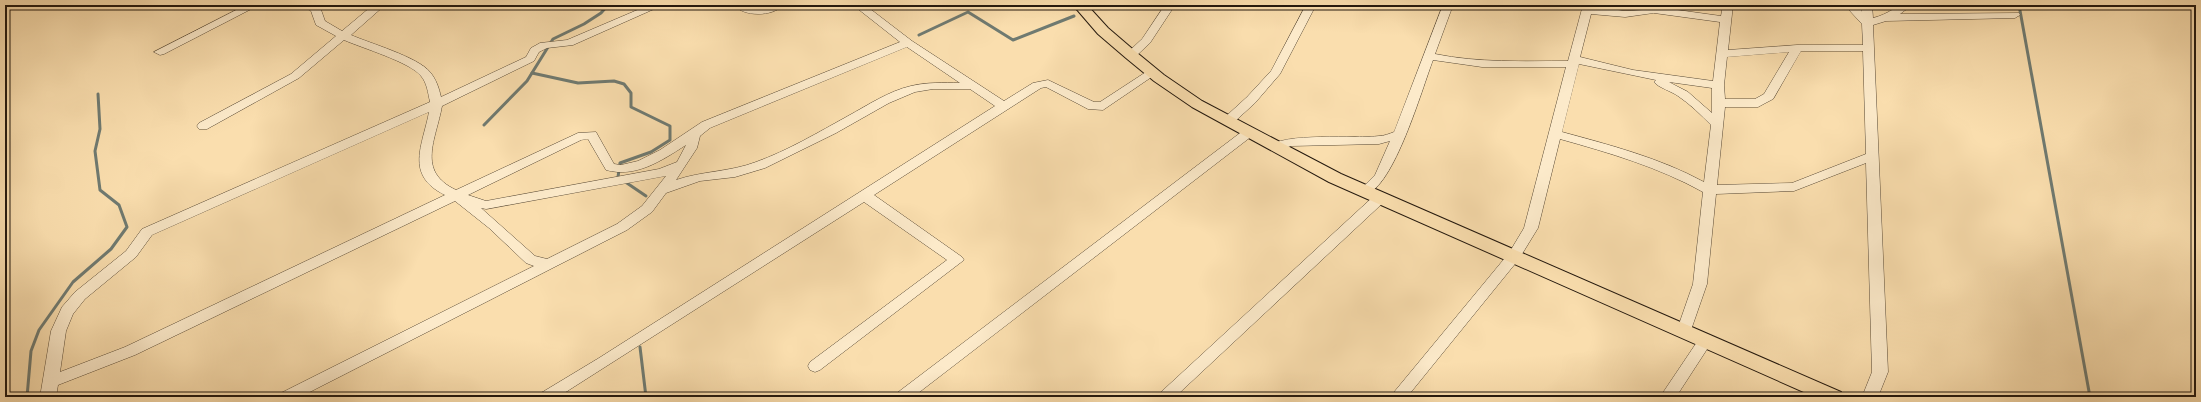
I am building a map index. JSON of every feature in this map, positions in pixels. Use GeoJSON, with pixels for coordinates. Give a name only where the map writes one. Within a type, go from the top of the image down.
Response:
{"type":"FeatureCollection","features":[{"type":"Feature","properties":{"kind":"main road"},"geometry":{"type":"LineString","coordinates":[[1080,5],[1103,30],[1130,55],[1197,104],[1248,133],[1276,146],[1335,178],[1372,195],[1684,330],[1834,397]]}},
{"type":"Feature","properties":{"kind":"street"},"geometry":{"type":"LineString","coordinates":[[160,52],[254,5]]}},
{"type":"Feature","properties":{"kind":"street"},"geometry":{"type":"LineString","coordinates":[[304,5],[316,10],[320,22],[343,36],[408,62],[425,73],[433,87],[436,104],[424,155],[426,170],[438,187],[456,195],[486,204],[662,173],[682,164]]}},
{"type":"Feature","properties":{"kind":"street"},"geometry":{"type":"LineString","coordinates":[[202,126],[295,76],[380,5]]}},
{"type":"Feature","properties":{"kind":"street"},"geometry":{"type":"LineString","coordinates":[[48,397],[52,381],[57,337],[67,311],[91,286],[130,254],[147,232],[436,104],[530,59],[535,50],[544,45],[569,43],[658,5]]}},
{"type":"Feature","properties":{"kind":"street"},"geometry":{"type":"LineString","coordinates":[[739,5],[748,11],[761,11],[778,5]]}},
{"type":"Feature","properties":{"kind":"street"},"geometry":{"type":"LineString","coordinates":[[858,5],[908,43],[1003,106]]}},
{"type":"Feature","properties":{"kind":"street"},"geometry":{"type":"LineString","coordinates":[[1130,55],[1146,41],[1170,5]]}},
{"type":"Feature","properties":{"kind":"street"},"geometry":{"type":"LineString","coordinates":[[1228,121],[1251,100],[1276,72],[1311,5]]}},
{"type":"Feature","properties":{"kind":"street"},"geometry":{"type":"LineString","coordinates":[[1165,397],[1372,195],[1399,135],[1448,5]]}},
{"type":"Feature","properties":{"kind":"street"},"geometry":{"type":"LineString","coordinates":[[1398,397],[1514,256],[1531,228],[1587,8],[1623,14],[1687,5]]}},
{"type":"Feature","properties":{"kind":"street"},"geometry":{"type":"LineString","coordinates":[[1684,330],[1700,284],[1719,103],[1718,85],[1724,54],[1728,5]]}},
{"type":"Feature","properties":{"kind":"street"},"geometry":{"type":"LineString","coordinates":[[1855,5],[1855,11],[1868,23]]}},
{"type":"Feature","properties":{"kind":"street"},"geometry":{"type":"LineString","coordinates":[[1867,5],[1880,372],[1870,397]]}},
{"type":"Feature","properties":{"kind":"street"},"geometry":{"type":"LineString","coordinates":[[1886,18],[1907,5]]}},
{"type":"Feature","properties":{"kind":"street"},"geometry":{"type":"LineString","coordinates":[[1661,9],[1727,20]]}},
{"type":"Feature","properties":{"kind":"street"},"geometry":{"type":"LineString","coordinates":[[1868,23],[1886,18],[2015,15]]}},
{"type":"Feature","properties":{"kind":"street"},"geometry":{"type":"LineString","coordinates":[[52,381],[130,351],[578,137],[592,135],[610,167],[621,171],[642,164],[694,134],[706,125],[908,43]]}},
{"type":"Feature","properties":{"kind":"street"},"geometry":{"type":"LineString","coordinates":[[1724,54],[1797,48],[1868,48]]}},
{"type":"Feature","properties":{"kind":"street"},"geometry":{"type":"LineString","coordinates":[[1719,103],[1758,103],[1769,96],[1797,48]]}},
{"type":"Feature","properties":{"kind":"street"},"geometry":{"type":"LineString","coordinates":[[1428,56],[1449,61],[1480,63],[1573,61],[1634,73],[1718,85]]}},
{"type":"Feature","properties":{"kind":"street"},"geometry":{"type":"LineString","coordinates":[[546,397],[617,354],[1003,106],[1037,86],[1048,83],[1092,106],[1103,106],[1153,72]]}},
{"type":"Feature","properties":{"kind":"street"},"geometry":{"type":"LineString","coordinates":[[1634,73],[1674,87],[1690,98],[1716,124]]}},
{"type":"Feature","properties":{"kind":"street"},"geometry":{"type":"LineString","coordinates":[[662,190],[698,177],[735,173],[761,165],[832,130],[884,100],[913,89],[933,86],[974,86]]}},
{"type":"Feature","properties":{"kind":"street"},"geometry":{"type":"LineString","coordinates":[[902,397],[1248,133]]}},
{"type":"Feature","properties":{"kind":"street"},"geometry":{"type":"LineString","coordinates":[[286,397],[622,227],[647,209],[662,190],[682,164],[691,148],[694,134]]}},
{"type":"Feature","properties":{"kind":"street"},"geometry":{"type":"LineString","coordinates":[[1555,134],[1628,154],[1684,176],[1710,190],[1794,186],[1872,156]]}},
{"type":"Feature","properties":{"kind":"street"},"geometry":{"type":"LineString","coordinates":[[1276,146],[1290,142],[1379,140],[1399,135]]}},
{"type":"Feature","properties":{"kind":"street"},"geometry":{"type":"LineString","coordinates":[[456,195],[494,225],[531,260],[548,264]]}},
{"type":"Feature","properties":{"kind":"street"},"geometry":{"type":"LineString","coordinates":[[815,366],[957,260],[864,195]]}},
{"type":"Feature","properties":{"kind":"street"},"geometry":{"type":"LineString","coordinates":[[1668,397],[1706,340]]}},
{"type":"Feature","properties":{"kind":"waterway"},"geometry":{"type":"LineString","coordinates":[[484,125],[527,81],[553,39],[584,24],[601,13],[608,5]]}},
{"type":"Feature","properties":{"kind":"waterway"},"geometry":{"type":"LineString","coordinates":[[2019,5],[2090,397]]}},
{"type":"Feature","properties":{"kind":"waterway"},"geometry":{"type":"LineString","coordinates":[[919,35],[968,12],[1013,40],[1074,16]]}},
{"type":"Feature","properties":{"kind":"waterway"},"geometry":{"type":"LineString","coordinates":[[532,73],[578,83],[614,81],[624,84],[631,93],[631,107],[670,126],[670,140],[651,152],[620,163],[618,177],[646,196]]}},
{"type":"Feature","properties":{"kind":"waterway"},"geometry":{"type":"LineString","coordinates":[[27,397],[31,351],[39,330],[73,282],[111,249],[127,227],[119,205],[100,190],[95,151],[100,129],[98,94]]}},
{"type":"Feature","properties":{"kind":"waterway"},"geometry":{"type":"LineString","coordinates":[[640,347],[646,397]]}}]}
